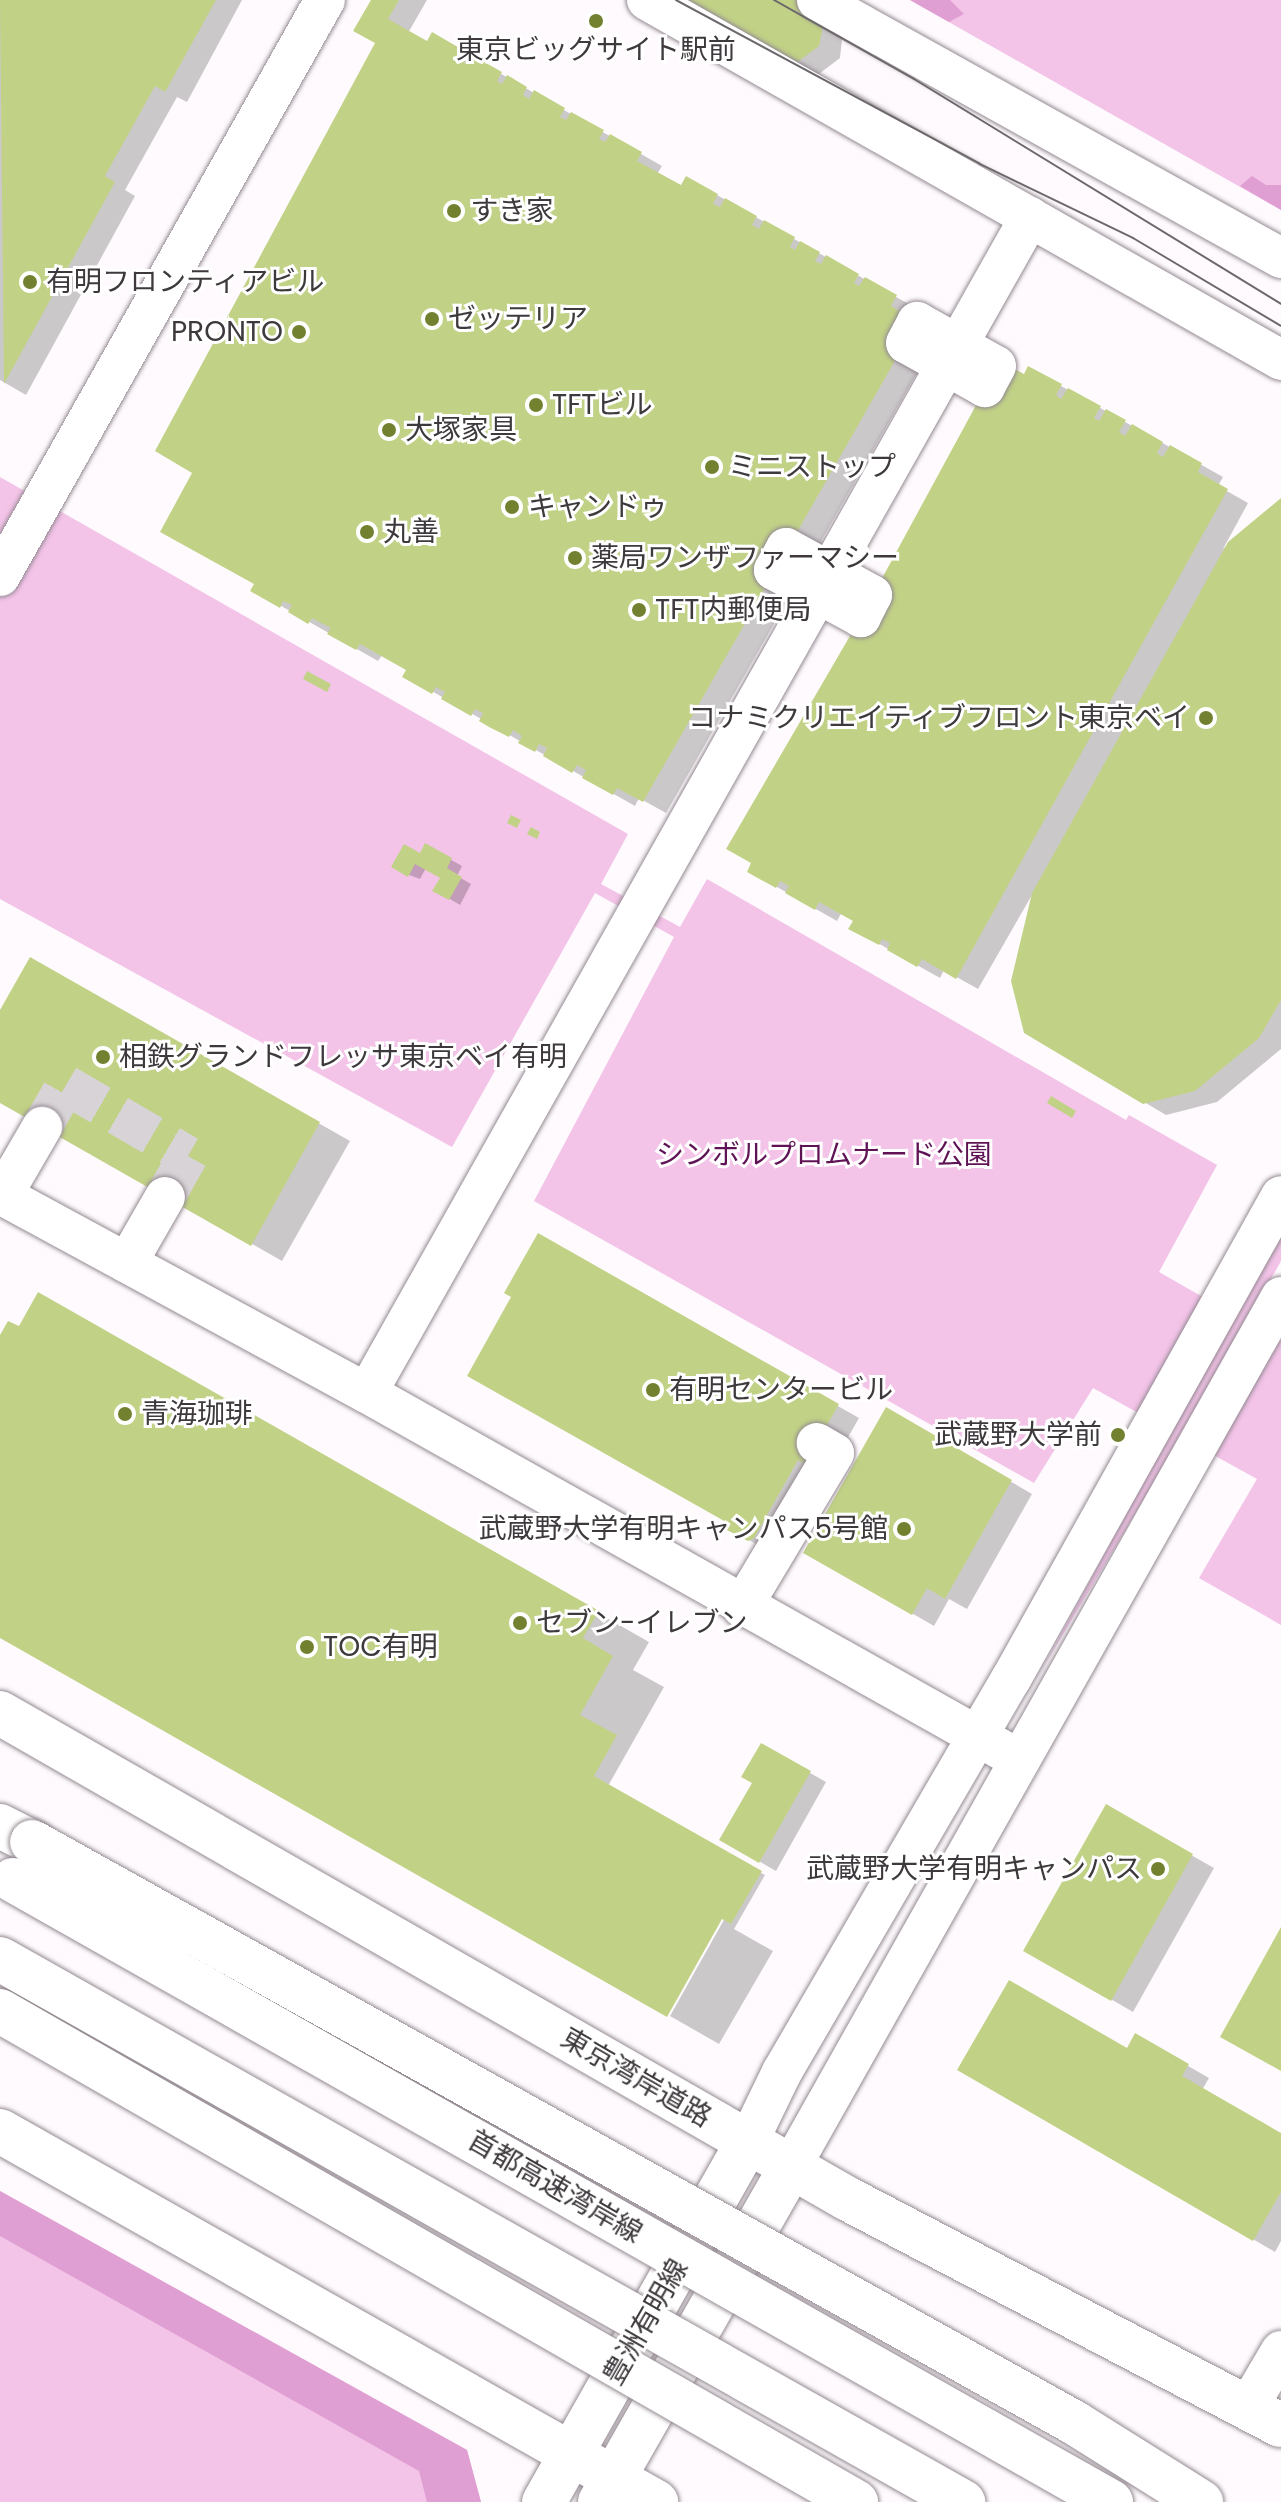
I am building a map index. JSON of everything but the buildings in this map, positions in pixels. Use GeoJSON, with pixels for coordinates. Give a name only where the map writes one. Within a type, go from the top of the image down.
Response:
{"type":"FeatureCollection","features":[{"type":"Feature","properties":{"kind":"main road","name":"東京湾岸道路"},"geometry":{"type":"LineString","coordinates":[[0,1713],[748,2142],[793,2163],[848,2199],[1265,2416]]}},
{"type":"Feature","properties":{"kind":"main road","name":"首都高速湾岸線"},"geometry":{"type":"LineString","coordinates":[[11,1855],[1111,2502]]}},
{"type":"Feature","properties":{"kind":"main road"},"geometry":{"type":"LineString","coordinates":[[11,1855],[1102,2438],[1201,2502]]}},
{"type":"Feature","properties":{"kind":"main road"},"geometry":{"type":"LineString","coordinates":[[0,1959],[963,2502]]}},
{"type":"Feature","properties":{"kind":"main road"},"geometry":{"type":"LineString","coordinates":[[0,2011],[856,2502]]}},
{"type":"Feature","properties":{"kind":"main road"},"geometry":{"type":"LineString","coordinates":[[0,2131],[571,2454],[607,2490],[656,2502]]}},
{"type":"Feature","properties":{"kind":"main road","name":"豊洲有明線"},"geometry":{"type":"LineString","coordinates":[[544,2502],[748,2142]]}},
{"type":"Feature","properties":{"kind":"main road","name":"豊洲有明線"},"geometry":{"type":"LineString","coordinates":[[607,2490],[793,2163]]}},
{"type":"Feature","properties":{"kind":"street"},"geometry":{"type":"LineString","coordinates":[[0,576],[325,0]]}},
{"type":"Feature","properties":{"kind":"street"},"geometry":{"type":"LineString","coordinates":[[647,0],[1281,360]]}},
{"type":"Feature","properties":{"kind":"street"},"geometry":{"type":"LineString","coordinates":[[817,0],[1281,258]]}},
{"type":"Feature","properties":{"kind":"street"},"geometry":{"type":"LineString","coordinates":[[367,1393],[1030,217]]}},
{"type":"Feature","properties":{"kind":"street"},"geometry":{"type":"LineString","coordinates":[[42,1127],[1,1195],[367,1393],[742,1607],[1020,1760]]}},
{"type":"Feature","properties":{"kind":"street"},"geometry":{"type":"LineString","coordinates":[[748,2142],[782,2072],[977,1737],[1281,1196]]}},
{"type":"Feature","properties":{"kind":"street"},"geometry":{"type":"LineString","coordinates":[[127,1263],[165,1197]]}},
{"type":"Feature","properties":{"kind":"street"},"geometry":{"type":"LineString","coordinates":[[793,2163],[1281,1297]]}},
{"type":"Feature","properties":{"kind":"street"},"geometry":{"type":"LineString","coordinates":[[742,1607],[834,1453],[817,1443]]}},
{"type":"Feature","properties":{"kind":"street"},"geometry":{"type":"LineString","coordinates":[[1265,2416],[1281,2351]]}},
{"type":"Feature","properties":{"kind":"green space"},"geometry":{"type":"Polygon","coordinates":[[[910,0],[1281,0],[1281,210],[910,0]]]}},
{"type":"Feature","properties":{"kind":"green space","name":"シンボルプロムナード公園"},"geometry":{"type":"Polygon","coordinates":[[[0,477],[628,834],[601,884],[680,927],[707,879],[1126,1120],[1129,1115],[1217,1165],[1159,1272],[1236,1316],[1281,1236],[1281,1261],[1247,1322],[1281,1341],[1281,1625],[1199,1578],[1257,1479],[1181,1437],[1040,1673],[1171,1431],[1093,1388],[1034,1483],[534,1201],[674,937],[595,893],[452,1147],[0,899],[0,477]]]}},
{"type":"Feature","properties":{"kind":"green space"},"geometry":{"type":"Polygon","coordinates":[[[0,2191],[467,2450],[481,2502],[0,2502],[0,2191]]]}},
{"type":"Feature","properties":{"kind":"shaded area"},"geometry":{"type":"Polygon","coordinates":[[[910,0],[950,0],[964,14],[949,22],[910,0]]]}},
{"type":"Feature","properties":{"kind":"shaded area"},"geometry":{"type":"Polygon","coordinates":[[[1252,176],[1266,185],[1281,185],[1281,210],[1240,186],[1252,176]]]}},
{"type":"Feature","properties":{"kind":"shaded area"},"geometry":{"type":"Polygon","coordinates":[[[0,2191],[467,2450],[481,2502],[427,2502],[419,2471],[0,2236],[0,2191]]]}},
{"type":"Feature","properties":{"kind":"tunnel"},"geometry":{"type":"LineString","coordinates":[[42,1127],[66,1085],[188,1156],[165,1197]]}},
{"type":"Feature","properties":{"kind":"tram line"},"geometry":{"type":"LineString","coordinates":[[676,0],[980,164],[1133,238],[1281,326]]}},
{"type":"Feature","properties":{"kind":"tram line"},"geometry":{"type":"LineString","coordinates":[[774,0],[914,79],[1281,304]]}},
{"type":"Feature","properties":{"kind":"place","name":"東京ビッグサイト駅前"},"geometry":{"type":"Point","coordinates":[596,21]}},
{"type":"Feature","properties":{"kind":"place","name":"すき家"},"geometry":{"type":"Point","coordinates":[454,211]}},
{"type":"Feature","properties":{"kind":"place","name":"有明フロンティアビル"},"geometry":{"type":"Point","coordinates":[30,282]}},
{"type":"Feature","properties":{"kind":"place","name":"ゼッテリア"},"geometry":{"type":"Point","coordinates":[432,319]}},
{"type":"Feature","properties":{"kind":"place","name":"PRONTO"},"geometry":{"type":"Point","coordinates":[299,332]}},
{"type":"Feature","properties":{"kind":"place","name":"TFTビル"},"geometry":{"type":"Point","coordinates":[536,405]}},
{"type":"Feature","properties":{"kind":"place","name":"大塚家具"},"geometry":{"type":"Point","coordinates":[389,430]}},
{"type":"Feature","properties":{"kind":"place","name":"ミニストップ"},"geometry":{"type":"Point","coordinates":[712,467]}},
{"type":"Feature","properties":{"kind":"place","name":"キャンドゥ"},"geometry":{"type":"Point","coordinates":[512,507]}},
{"type":"Feature","properties":{"kind":"place","name":"丸善"},"geometry":{"type":"Point","coordinates":[367,532]}},
{"type":"Feature","properties":{"kind":"place","name":"薬局ワンザファーマシー"},"geometry":{"type":"Point","coordinates":[575,558]}},
{"type":"Feature","properties":{"kind":"place","name":"TFT内郵便局"},"geometry":{"type":"Point","coordinates":[639,610]}},
{"type":"Feature","properties":{"kind":"place","name":"コナミクリエイティブフロント東京ベイ"},"geometry":{"type":"Point","coordinates":[1206,718]}},
{"type":"Feature","properties":{"kind":"place","name":"相鉄グランドフレッサ東京ベイ有明"},"geometry":{"type":"Point","coordinates":[103,1057]}},
{"type":"Feature","properties":{"kind":"place","name":"有明センタービル"},"geometry":{"type":"Point","coordinates":[653,1390]}},
{"type":"Feature","properties":{"kind":"place","name":"青海珈琲"},"geometry":{"type":"Point","coordinates":[125,1414]}},
{"type":"Feature","properties":{"kind":"place","name":"武蔵野大学前"},"geometry":{"type":"Point","coordinates":[1118,1435]}},
{"type":"Feature","properties":{"kind":"place","name":"武蔵野大学有明キャンパス5号館"},"geometry":{"type":"Point","coordinates":[904,1529]}},
{"type":"Feature","properties":{"kind":"place","name":"セブン-イレブン"},"geometry":{"type":"Point","coordinates":[520,1623]}},
{"type":"Feature","properties":{"kind":"place","name":"TOC有明"},"geometry":{"type":"Point","coordinates":[307,1647]}},
{"type":"Feature","properties":{"kind":"place","name":"武蔵野大学有明キャンパス"},"geometry":{"type":"Point","coordinates":[1158,1869]}}]}
